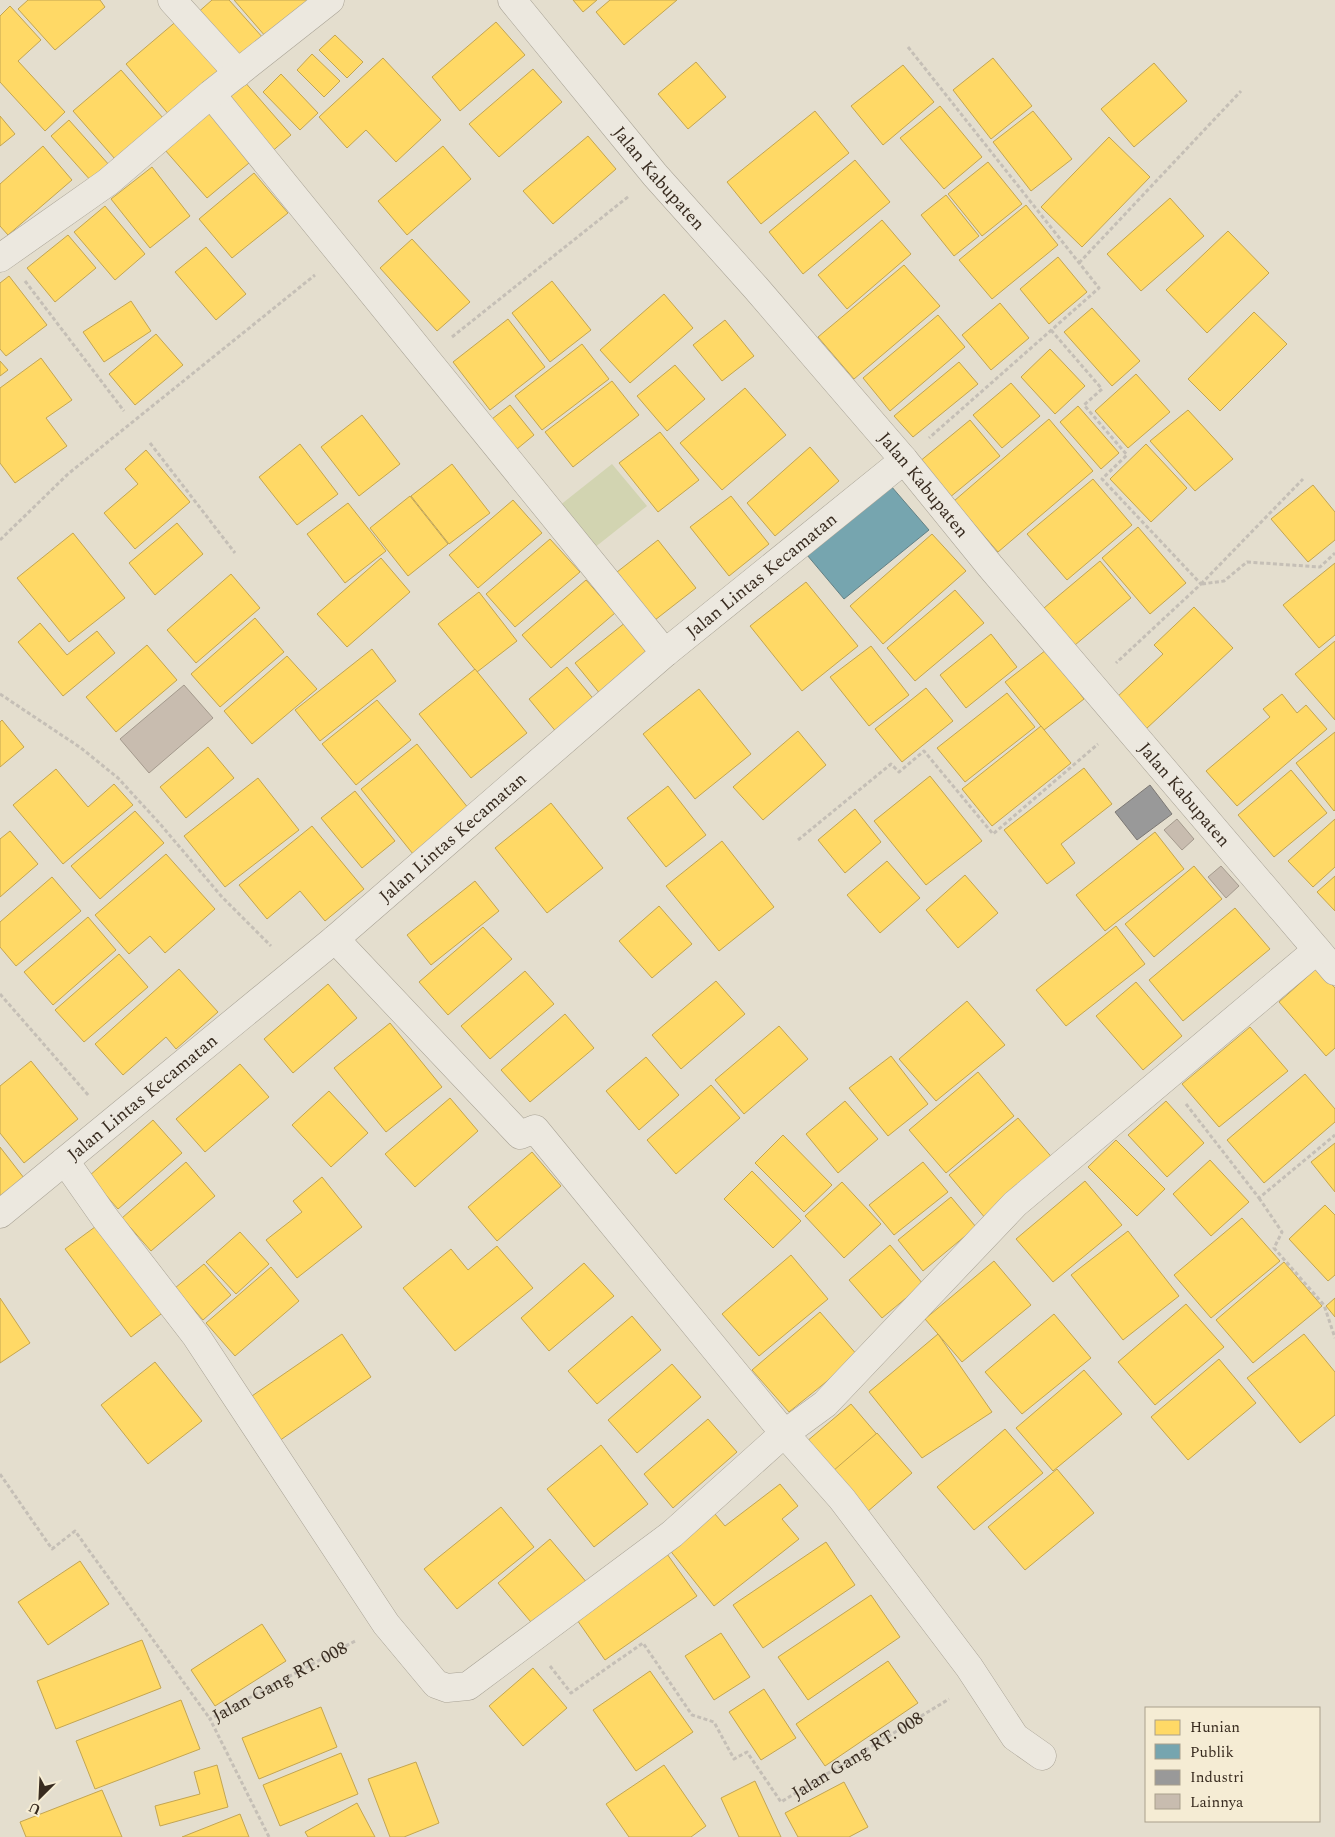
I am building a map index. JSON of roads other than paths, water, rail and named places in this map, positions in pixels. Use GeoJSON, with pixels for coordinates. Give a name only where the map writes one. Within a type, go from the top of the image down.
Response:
{"type":"FeatureCollection","features":[{"type":"Feature","properties":{"kind":"street"},"geometry":{"type":"LineString","coordinates":[[172,0],[238,73]]}},
{"type":"Feature","properties":{"kind":"street"},"geometry":{"type":"LineString","coordinates":[[2,257],[108,182],[211,94],[330,0]]}},
{"type":"Feature","properties":{"kind":"street","name":"Jalan Kabupaten"},"geometry":{"type":"LineString","coordinates":[[512,0],[655,175],[756,288],[904,460],[1092,686],[1335,971]]}},
{"type":"Feature","properties":{"kind":"street"},"geometry":{"type":"LineString","coordinates":[[211,94],[665,654]]}},
{"type":"Feature","properties":{"kind":"street","name":"Jalan Lintas Kecamatan"},"geometry":{"type":"LineString","coordinates":[[0,1214],[335,939],[665,654],[904,460]]}},
{"type":"Feature","properties":{"kind":"street"},"geometry":{"type":"LineString","coordinates":[[335,939],[520,1135],[535,1129],[784,1433],[842,1498],[979,1682],[1016,1737],[1042,1756]]}},
{"type":"Feature","properties":{"kind":"street"},"geometry":{"type":"LineString","coordinates":[[65,1161],[105,1218],[196,1336],[386,1624],[436,1684],[447,1688],[468,1686],[672,1534],[784,1433],[825,1404],[1015,1204],[1317,950]]}}]}
